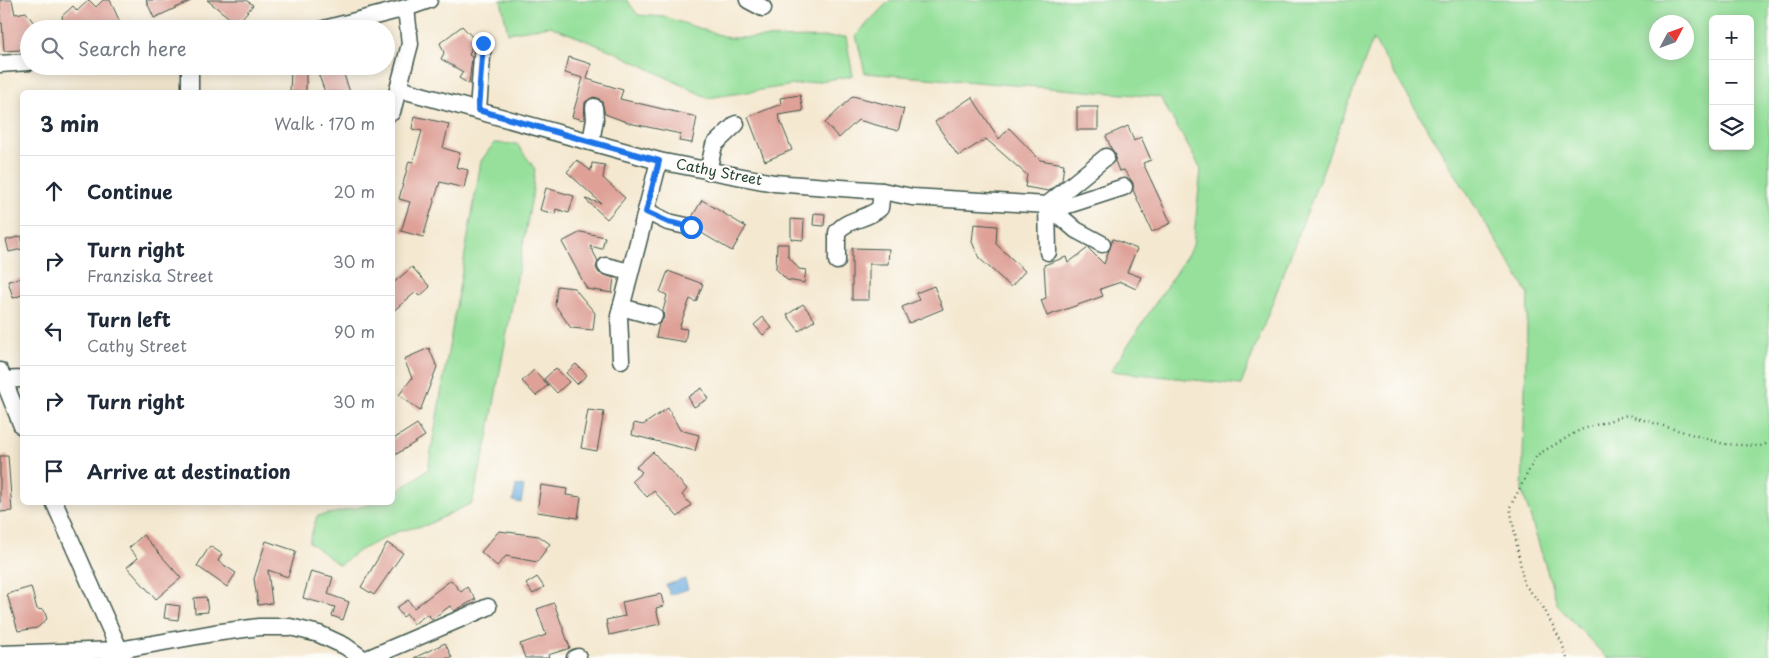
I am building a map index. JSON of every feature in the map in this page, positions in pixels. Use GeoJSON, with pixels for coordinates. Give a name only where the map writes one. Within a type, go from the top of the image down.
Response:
{"type":"FeatureCollection","features":[{"type":"Feature","properties":{"kind":"street"},"geometry":{"type":"LineString","coordinates":[[359,20],[429,0]]}},
{"type":"Feature","properties":{"kind":"street"},"geometry":{"type":"LineString","coordinates":[[395,102],[410,44],[406,8]]}},
{"type":"Feature","properties":{"kind":"street"},"geometry":{"type":"LineString","coordinates":[[478,110],[483,43]]}},
{"type":"Feature","properties":{"kind":"street"},"geometry":{"type":"LineString","coordinates":[[0,64],[20,63]]}},
{"type":"Feature","properties":{"kind":"street"},"geometry":{"type":"LineString","coordinates":[[190,75],[190,90]]}},
{"type":"Feature","properties":{"kind":"street","name":"Cathy Street"},"geometry":{"type":"LineString","coordinates":[[399,89],[659,161],[774,183],[882,191],[912,196],[1064,206],[1124,187]]}},
{"type":"Feature","properties":{"kind":"street"},"geometry":{"type":"LineString","coordinates":[[591,142],[595,119],[594,107]]}},
{"type":"Feature","properties":{"kind":"street"},"geometry":{"type":"LineString","coordinates":[[708,171],[714,145],[736,124]]}},
{"type":"Feature","properties":{"kind":"street"},"geometry":{"type":"LineString","coordinates":[[1047,205],[1106,157]]}},
{"type":"Feature","properties":{"kind":"street"},"geometry":{"type":"LineString","coordinates":[[621,360],[619,316],[659,161]]}},
{"type":"Feature","properties":{"kind":"street"},"geometry":{"type":"LineString","coordinates":[[837,260],[837,232],[850,222],[874,214],[880,208],[882,191]]}},
{"type":"Feature","properties":{"kind":"street"},"geometry":{"type":"LineString","coordinates":[[1047,205],[1076,230],[1102,244]]}},
{"type":"Feature","properties":{"kind":"street"},"geometry":{"type":"LineString","coordinates":[[1047,205],[1048,252]]}},
{"type":"Feature","properties":{"kind":"street"},"geometry":{"type":"LineString","coordinates":[[646,212],[668,222],[691,227]]}},
{"type":"Feature","properties":{"kind":"street"},"geometry":{"type":"LineString","coordinates":[[606,266],[630,272]]}},
{"type":"Feature","properties":{"kind":"street"},"geometry":{"type":"LineString","coordinates":[[621,308],[654,316]]}},
{"type":"Feature","properties":{"kind":"street"},"geometry":{"type":"LineString","coordinates":[[20,379],[1,377],[20,421]]}},
{"type":"Feature","properties":{"kind":"street"},"geometry":{"type":"LineString","coordinates":[[55,505],[121,654]]}},
{"type":"Feature","properties":{"kind":"street"},"geometry":{"type":"LineString","coordinates":[[369,658],[488,607]]}},
{"type":"Feature","properties":{"kind":"street"},"geometry":{"type":"LineString","coordinates":[[0,654],[121,654],[214,633],[259,627],[290,626],[319,634],[345,646],[362,658]]}},
{"type":"Feature","properties":{"kind":"path"},"geometry":{"type":"LineString","coordinates":[[1567,658],[1562,642],[1542,605],[1524,584],[1510,507],[1537,455],[1580,430],[1627,415],[1724,444],[1760,446],[1769,443]]}},
{"type":"Feature","properties":{"kind":"green space"},"geometry":{"type":"Polygon","coordinates":[[[501,0],[627,0],[638,15],[665,17],[729,38],[846,37],[853,76],[708,98],[617,53],[550,26],[508,33],[501,0]]]}},
{"type":"Feature","properties":{"kind":"green space"},"geometry":{"type":"Polygon","coordinates":[[[890,0],[1769,0],[1769,658],[1607,658],[1558,606],[1522,490],[1528,293],[1373,39],[1241,385],[1111,371],[1193,246],[1201,169],[1160,97],[865,73],[856,35],[890,0]]]}},
{"type":"Feature","properties":{"kind":"green space"},"geometry":{"type":"Polygon","coordinates":[[[494,143],[517,144],[535,169],[532,196],[487,442],[472,503],[427,525],[399,531],[360,550],[339,565],[309,542],[317,516],[371,505],[395,505],[395,494],[428,469],[481,161],[494,143]]]}},
{"type":"Feature","properties":{"kind":"water"},"geometry":{"type":"Polygon","coordinates":[[[516,485],[524,487],[521,503],[513,501],[516,485]]]}},
{"type":"Feature","properties":{"kind":"water"},"geometry":{"type":"Polygon","coordinates":[[[685,579],[688,589],[670,595],[666,585],[685,579]]]}},
{"type":"Feature","properties":{"kind":"building"},"geometry":{"type":"Polygon","coordinates":[[[0,0],[12,0],[15,14],[26,12],[32,20],[20,20],[20,50],[4,51],[2,23],[0,23],[0,0]]]}},
{"type":"Feature","properties":{"kind":"building"},"geometry":{"type":"Polygon","coordinates":[[[89,0],[96,7],[103,0],[110,0],[119,20],[63,20],[62,16],[73,6],[77,11],[89,0]]]}},
{"type":"Feature","properties":{"kind":"building"},"geometry":{"type":"Polygon","coordinates":[[[146,0],[193,0],[154,18],[146,0]]]}},
{"type":"Feature","properties":{"kind":"building"},"geometry":{"type":"Polygon","coordinates":[[[207,0],[246,0],[253,5],[240,20],[232,20],[207,0]]]}},
{"type":"Feature","properties":{"kind":"building"},"geometry":{"type":"Polygon","coordinates":[[[462,26],[474,39],[469,55],[472,57],[469,84],[459,78],[463,72],[441,59],[444,53],[440,43],[462,26]]]}},
{"type":"Feature","properties":{"kind":"building"},"geometry":{"type":"Polygon","coordinates":[[[569,57],[591,64],[587,79],[623,90],[620,99],[697,117],[692,143],[679,141],[681,134],[629,123],[605,114],[602,102],[598,98],[593,97],[585,102],[584,120],[572,117],[583,78],[565,73],[569,57]]]}},
{"type":"Feature","properties":{"kind":"building"},"geometry":{"type":"Polygon","coordinates":[[[291,75],[306,75],[306,90],[290,90],[291,75]]]}},
{"type":"Feature","properties":{"kind":"building"},"geometry":{"type":"Polygon","coordinates":[[[319,75],[344,75],[349,90],[324,90],[319,75]]]}},
{"type":"Feature","properties":{"kind":"building"},"geometry":{"type":"Polygon","coordinates":[[[800,95],[803,111],[778,115],[792,150],[765,161],[748,117],[781,104],[780,98],[800,95]]]}},
{"type":"Feature","properties":{"kind":"building"},"geometry":{"type":"Polygon","coordinates":[[[853,96],[904,109],[898,131],[858,120],[839,138],[825,123],[853,96]]]}},
{"type":"Feature","properties":{"kind":"building"},"geometry":{"type":"Polygon","coordinates":[[[972,97],[999,139],[1009,128],[1040,160],[1064,164],[1062,180],[1049,191],[1025,187],[1027,175],[986,139],[958,156],[935,122],[972,97]]]}},
{"type":"Feature","properties":{"kind":"building"},"geometry":{"type":"Polygon","coordinates":[[[1077,107],[1098,107],[1098,130],[1077,130],[1077,107]]]}},
{"type":"Feature","properties":{"kind":"building"},"geometry":{"type":"Polygon","coordinates":[[[414,116],[449,124],[443,148],[460,153],[456,167],[468,170],[464,188],[440,182],[423,237],[401,231],[410,202],[399,199],[409,161],[413,162],[422,131],[412,129],[414,116]]]}},
{"type":"Feature","properties":{"kind":"building"},"geometry":{"type":"Polygon","coordinates":[[[1128,126],[1134,141],[1141,137],[1151,160],[1143,163],[1171,223],[1152,232],[1133,190],[1133,183],[1124,170],[1119,171],[1115,161],[1116,155],[1106,136],[1128,126]]]}},
{"type":"Feature","properties":{"kind":"building"},"geometry":{"type":"Polygon","coordinates":[[[577,160],[591,171],[592,163],[605,165],[603,178],[625,198],[607,219],[585,199],[601,203],[567,172],[577,160]]]}},
{"type":"Feature","properties":{"kind":"building"},"geometry":{"type":"Polygon","coordinates":[[[546,188],[574,196],[569,213],[556,209],[555,214],[540,210],[546,188]]]}},
{"type":"Feature","properties":{"kind":"building"},"geometry":{"type":"Polygon","coordinates":[[[702,200],[746,227],[732,251],[700,232],[700,224],[692,217],[702,200]]]}},
{"type":"Feature","properties":{"kind":"building"},"geometry":{"type":"Polygon","coordinates":[[[814,213],[825,214],[824,226],[813,225],[814,213]]]}},
{"type":"Feature","properties":{"kind":"building"},"geometry":{"type":"Polygon","coordinates":[[[791,219],[804,220],[803,240],[791,239],[791,219]]]}},
{"type":"Feature","properties":{"kind":"building"},"geometry":{"type":"Polygon","coordinates":[[[974,224],[997,226],[996,244],[1025,271],[1011,287],[979,258],[972,242],[974,224]]]}},
{"type":"Feature","properties":{"kind":"building"},"geometry":{"type":"Polygon","coordinates":[[[581,232],[605,237],[602,249],[590,246],[598,261],[596,268],[599,273],[614,278],[612,293],[587,289],[562,242],[581,232]]]}},
{"type":"Feature","properties":{"kind":"building"},"geometry":{"type":"Polygon","coordinates":[[[20,236],[20,249],[9,252],[6,240],[20,236]]]}},
{"type":"Feature","properties":{"kind":"building"},"geometry":{"type":"Polygon","coordinates":[[[1113,239],[1137,249],[1127,272],[1141,277],[1136,289],[1121,282],[1100,289],[1103,296],[1047,316],[1041,300],[1046,298],[1044,265],[1066,257],[1068,263],[1088,248],[1104,264],[1113,239]]]}},
{"type":"Feature","properties":{"kind":"building"},"geometry":{"type":"Polygon","coordinates":[[[777,244],[788,244],[788,256],[799,269],[806,270],[804,283],[787,280],[776,269],[777,244]]]}},
{"type":"Feature","properties":{"kind":"building"},"geometry":{"type":"Polygon","coordinates":[[[852,248],[889,249],[888,264],[869,264],[869,300],[852,300],[852,248]]]}},
{"type":"Feature","properties":{"kind":"building"},"geometry":{"type":"Polygon","coordinates":[[[412,267],[430,287],[420,296],[416,292],[395,310],[395,281],[412,267]]]}},
{"type":"Feature","properties":{"kind":"building"},"geometry":{"type":"Polygon","coordinates":[[[668,271],[703,284],[696,302],[690,299],[679,328],[687,329],[685,342],[656,337],[659,324],[664,318],[663,311],[667,295],[660,292],[668,271]]]}},
{"type":"Feature","properties":{"kind":"building"},"geometry":{"type":"Polygon","coordinates":[[[20,278],[20,296],[13,298],[8,281],[20,278]]]}},
{"type":"Feature","properties":{"kind":"building"},"geometry":{"type":"Polygon","coordinates":[[[557,286],[574,288],[595,313],[593,330],[571,328],[555,305],[557,286]]]}},
{"type":"Feature","properties":{"kind":"building"},"geometry":{"type":"Polygon","coordinates":[[[934,286],[943,309],[909,323],[902,307],[919,300],[916,293],[934,286]]]}},
{"type":"Feature","properties":{"kind":"building"},"geometry":{"type":"Polygon","coordinates":[[[803,304],[815,320],[799,331],[787,315],[803,304]]]}},
{"type":"Feature","properties":{"kind":"building"},"geometry":{"type":"Polygon","coordinates":[[[763,317],[772,328],[763,335],[754,325],[763,317]]]}},
{"type":"Feature","properties":{"kind":"building"},"geometry":{"type":"Polygon","coordinates":[[[429,348],[437,367],[420,411],[399,395],[412,378],[404,359],[429,348]]]}},
{"type":"Feature","properties":{"kind":"building"},"geometry":{"type":"Polygon","coordinates":[[[576,364],[587,375],[577,384],[566,373],[576,364]]]}},
{"type":"Feature","properties":{"kind":"building"},"geometry":{"type":"Polygon","coordinates":[[[556,368],[569,382],[557,393],[544,379],[556,368]]]}},
{"type":"Feature","properties":{"kind":"building"},"geometry":{"type":"Polygon","coordinates":[[[534,370],[548,385],[536,396],[522,381],[534,370]]]}},
{"type":"Feature","properties":{"kind":"building"},"geometry":{"type":"Polygon","coordinates":[[[702,388],[708,399],[694,407],[688,397],[702,388]]]}},
{"type":"Feature","properties":{"kind":"building"},"geometry":{"type":"Polygon","coordinates":[[[668,408],[680,430],[699,435],[695,451],[632,435],[634,423],[643,425],[668,408]]]}},
{"type":"Feature","properties":{"kind":"building"},"geometry":{"type":"Polygon","coordinates":[[[588,410],[604,412],[597,451],[581,448],[588,410]]]}},
{"type":"Feature","properties":{"kind":"building"},"geometry":{"type":"Polygon","coordinates":[[[417,424],[425,436],[395,455],[395,438],[417,424]]]}},
{"type":"Feature","properties":{"kind":"building"},"geometry":{"type":"Polygon","coordinates":[[[653,452],[687,489],[682,495],[691,505],[678,517],[654,491],[647,497],[632,481],[642,472],[636,467],[653,452]]]}},
{"type":"Feature","properties":{"kind":"building"},"geometry":{"type":"Polygon","coordinates":[[[0,456],[8,456],[12,511],[0,512],[0,456]]]}},
{"type":"Feature","properties":{"kind":"building"},"geometry":{"type":"Polygon","coordinates":[[[541,485],[567,489],[566,495],[581,497],[578,518],[537,512],[541,485]]]}},
{"type":"Feature","properties":{"kind":"building"},"geometry":{"type":"Polygon","coordinates":[[[499,531],[539,536],[550,544],[537,562],[506,556],[497,566],[481,552],[499,531]]]}},
{"type":"Feature","properties":{"kind":"building"},"geometry":{"type":"Polygon","coordinates":[[[143,535],[181,578],[156,599],[127,567],[138,558],[129,548],[143,535]]]}},
{"type":"Feature","properties":{"kind":"building"},"geometry":{"type":"Polygon","coordinates":[[[266,541],[296,551],[288,577],[268,570],[272,603],[258,605],[254,579],[266,541]]]}},
{"type":"Feature","properties":{"kind":"building"},"geometry":{"type":"Polygon","coordinates":[[[387,543],[403,553],[374,595],[361,587],[387,543]]]}},
{"type":"Feature","properties":{"kind":"building"},"geometry":{"type":"Polygon","coordinates":[[[210,546],[222,554],[218,561],[236,573],[227,587],[197,566],[210,546]]]}},
{"type":"Feature","properties":{"kind":"building"},"geometry":{"type":"Polygon","coordinates":[[[311,571],[333,577],[328,594],[349,602],[343,620],[332,616],[335,607],[303,598],[311,571]]]}},
{"type":"Feature","properties":{"kind":"building"},"geometry":{"type":"Polygon","coordinates":[[[537,577],[544,587],[533,594],[526,584],[537,577]]]}},
{"type":"Feature","properties":{"kind":"building"},"geometry":{"type":"Polygon","coordinates":[[[451,580],[461,592],[467,587],[476,599],[454,611],[450,606],[432,619],[427,614],[414,624],[407,614],[403,617],[396,608],[408,600],[414,608],[451,580]]]}},
{"type":"Feature","properties":{"kind":"building"},"geometry":{"type":"Polygon","coordinates":[[[31,587],[37,609],[44,610],[47,619],[37,628],[18,631],[7,594],[31,587]]]}},
{"type":"Feature","properties":{"kind":"building"},"geometry":{"type":"Polygon","coordinates":[[[661,594],[664,606],[656,608],[660,624],[609,635],[606,620],[625,616],[622,602],[661,594]]]}},
{"type":"Feature","properties":{"kind":"building"},"geometry":{"type":"Polygon","coordinates":[[[206,597],[208,612],[195,613],[194,598],[206,597]]]}},
{"type":"Feature","properties":{"kind":"building"},"geometry":{"type":"Polygon","coordinates":[[[554,603],[570,648],[548,655],[549,658],[525,658],[520,644],[546,635],[537,609],[554,603]]]}},
{"type":"Feature","properties":{"kind":"building"},"geometry":{"type":"Polygon","coordinates":[[[166,604],[180,606],[178,620],[164,618],[166,604]]]}},
{"type":"Feature","properties":{"kind":"building"},"geometry":{"type":"Polygon","coordinates":[[[445,643],[452,658],[414,658],[445,643]]]}},
{"type":"Feature","properties":{"kind":"route"},"geometry":{"type":"LineString","coordinates":[[483,43],[481,90],[478,110],[659,161],[646,212],[668,222],[691,227]]}}]}
